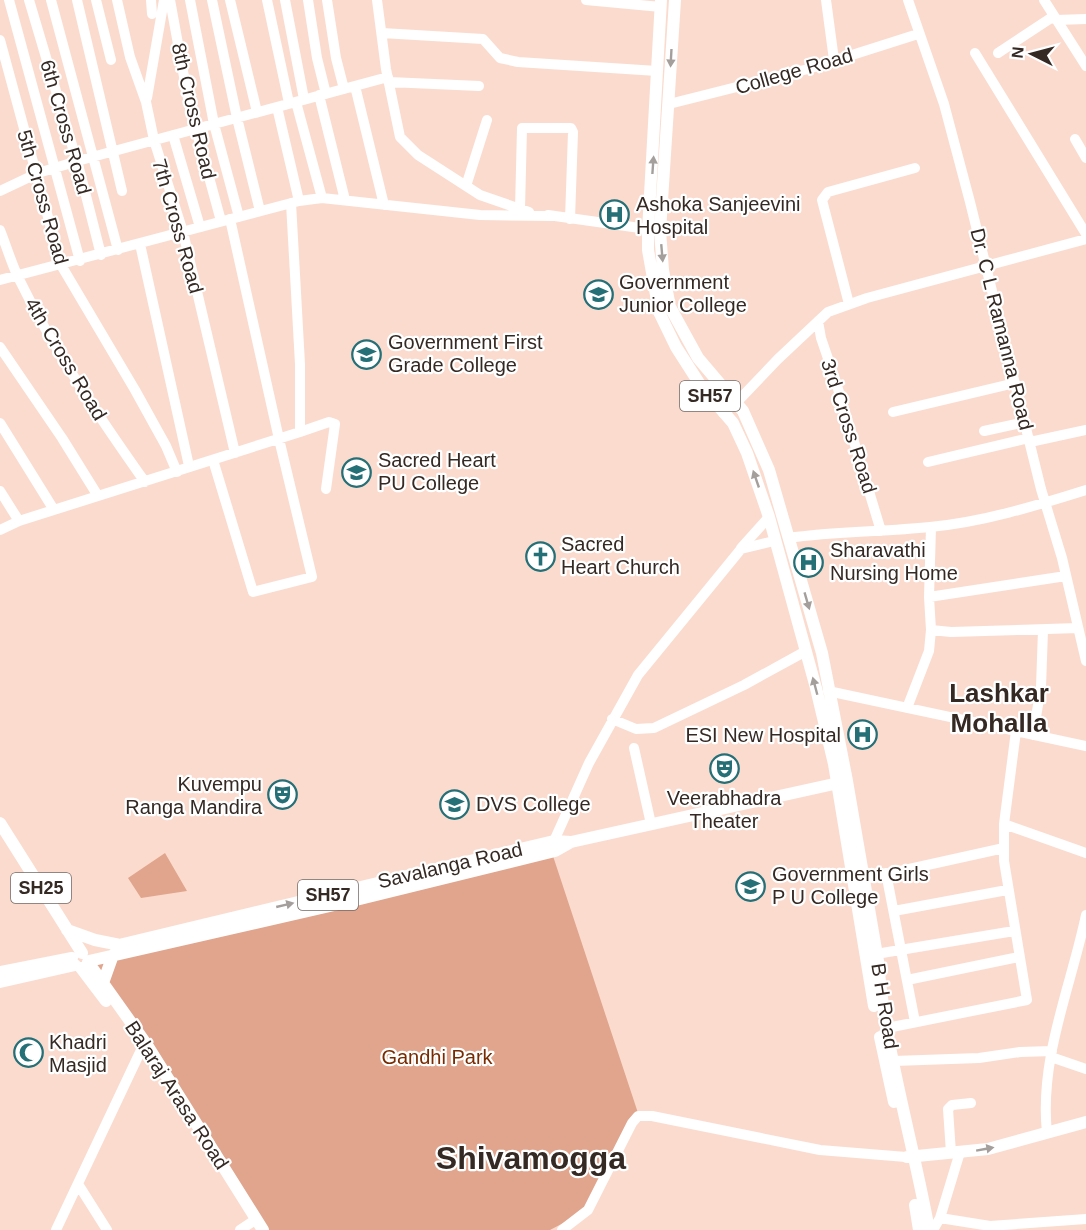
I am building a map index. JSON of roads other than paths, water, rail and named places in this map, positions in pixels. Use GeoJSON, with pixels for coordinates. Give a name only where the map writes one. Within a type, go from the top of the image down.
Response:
{"type":"FeatureCollection","features":[{"type":"Feature","properties":{"kind":"main road","name":"SH57"},"geometry":{"type":"LineString","coordinates":[[675,0],[669,104],[654,230],[648,250],[659,312],[676,347],[701,386],[733,423],[747,453],[769,517],[842,783]]}},
{"type":"Feature","properties":{"kind":"main road","name":"SH57"},"geometry":{"type":"LineString","coordinates":[[661,4],[657,71],[654,230],[670,307],[698,358],[743,411],[769,470],[822,652],[842,783]]}},
{"type":"Feature","properties":{"kind":"main road","name":"Savalanga Road"},"geometry":{"type":"LineString","coordinates":[[0,982],[117,950],[554,846],[842,783]]}},
{"type":"Feature","properties":{"kind":"main road","name":"B H Road"},"geometry":{"type":"LineString","coordinates":[[842,783],[864,879],[886,1028],[894,1061],[910,1157],[931,1230]]}},
{"type":"Feature","properties":{"kind":"main road"},"geometry":{"type":"LineString","coordinates":[[842,783],[878,1029],[910,1157],[919,1230]]}},
{"type":"Feature","properties":{"kind":"main road","name":"SH25"},"geometry":{"type":"LineString","coordinates":[[0,823],[67,930],[82,960]]}},
{"type":"Feature","properties":{"kind":"main road","name":"SH25"},"geometry":{"type":"LineString","coordinates":[[0,838],[82,960]]}},
{"type":"Feature","properties":{"kind":"main road"},"geometry":{"type":"LineString","coordinates":[[67,930],[117,950],[97,982]]}},
{"type":"Feature","properties":{"kind":"main road","name":"Savalanga Road"},"geometry":{"type":"LineString","coordinates":[[0,972],[82,960]]}},
{"type":"Feature","properties":{"kind":"main road"},"geometry":{"type":"LineString","coordinates":[[82,960],[144,1047],[254,1226]]}},
{"type":"Feature","properties":{"kind":"main road"},"geometry":{"type":"LineString","coordinates":[[46,971],[62,972],[97,982]]}},
{"type":"Feature","properties":{"kind":"main road","name":"Balaraj Arasa Road"},"geometry":{"type":"LineString","coordinates":[[144,1047],[263,1230]]}},
{"type":"Feature","properties":{"kind":"main road"},"geometry":{"type":"LineString","coordinates":[[910,1157],[988,1149],[1086,1122]]}},
{"type":"Feature","properties":{"kind":"street"},"geometry":{"type":"LineString","coordinates":[[9,0],[80,261]]}},
{"type":"Feature","properties":{"kind":"street","name":"6th Cross Road"},"geometry":{"type":"LineString","coordinates":[[28,0],[76,161],[100,255]]}},
{"type":"Feature","properties":{"kind":"street"},"geometry":{"type":"LineString","coordinates":[[51,0],[118,250]]}},
{"type":"Feature","properties":{"kind":"street"},"geometry":{"type":"LineString","coordinates":[[77,0],[122,191]]}},
{"type":"Feature","properties":{"kind":"street"},"geometry":{"type":"LineString","coordinates":[[96,0],[111,60]]}},
{"type":"Feature","properties":{"kind":"street","name":"7th Cross Road"},"geometry":{"type":"LineString","coordinates":[[117,0],[130,57],[146,102],[154,140],[183,232],[235,453]]}},
{"type":"Feature","properties":{"kind":"street"},"geometry":{"type":"LineString","coordinates":[[151,0],[152,14]]}},
{"type":"Feature","properties":{"kind":"street"},"geometry":{"type":"LineString","coordinates":[[146,102],[164,0]]}},
{"type":"Feature","properties":{"kind":"street","name":"8th Cross Road"},"geometry":{"type":"LineString","coordinates":[[170,0],[189,104],[230,219],[312,577],[253,592],[213,460]]}},
{"type":"Feature","properties":{"kind":"street"},"geometry":{"type":"LineString","coordinates":[[190,0],[230,219]]}},
{"type":"Feature","properties":{"kind":"street"},"geometry":{"type":"LineString","coordinates":[[212,0],[260,211]]}},
{"type":"Feature","properties":{"kind":"street"},"geometry":{"type":"LineString","coordinates":[[230,0],[257,112]]}},
{"type":"Feature","properties":{"kind":"street"},"geometry":{"type":"LineString","coordinates":[[267,0],[322,198]]}},
{"type":"Feature","properties":{"kind":"street"},"geometry":{"type":"LineString","coordinates":[[285,0],[296,101]]}},
{"type":"Feature","properties":{"kind":"street"},"geometry":{"type":"LineString","coordinates":[[308,0],[322,94],[345,200]]}},
{"type":"Feature","properties":{"kind":"street"},"geometry":{"type":"LineString","coordinates":[[327,0],[336,58],[344,89]]}},
{"type":"Feature","properties":{"kind":"street"},"geometry":{"type":"LineString","coordinates":[[377,0],[388,80],[400,137],[418,155],[480,195],[520,209],[570,219],[654,230]]}},
{"type":"Feature","properties":{"kind":"street"},"geometry":{"type":"LineString","coordinates":[[586,0],[661,4]]}},
{"type":"Feature","properties":{"kind":"street"},"geometry":{"type":"LineString","coordinates":[[826,0],[834,60]]}},
{"type":"Feature","properties":{"kind":"street","name":"Dr. C L Ramanna Road"},"geometry":{"type":"LineString","coordinates":[[908,0],[944,104],[1086,661]]}},
{"type":"Feature","properties":{"kind":"street"},"geometry":{"type":"LineString","coordinates":[[1044,0],[1086,66]]}},
{"type":"Feature","properties":{"kind":"street"},"geometry":{"type":"LineString","coordinates":[[998,53],[1055,18],[1086,19]]}},
{"type":"Feature","properties":{"kind":"street"},"geometry":{"type":"LineString","coordinates":[[382,33],[483,39],[500,58],[518,62],[657,71]]}},
{"type":"Feature","properties":{"kind":"street","name":"College Road"},"geometry":{"type":"LineString","coordinates":[[669,104],[834,60],[918,34]]}},
{"type":"Feature","properties":{"kind":"street","name":"5th Cross Road"},"geometry":{"type":"LineString","coordinates":[[0,40],[20,118],[38,173],[61,265],[135,390],[166,446],[177,472]]}},
{"type":"Feature","properties":{"kind":"street"},"geometry":{"type":"LineString","coordinates":[[975,53],[1086,234]]}},
{"type":"Feature","properties":{"kind":"street"},"geometry":{"type":"LineString","coordinates":[[0,191],[38,173],[76,161],[355,86],[388,80],[479,86]]}},
{"type":"Feature","properties":{"kind":"street"},"geometry":{"type":"LineString","coordinates":[[355,86],[384,205]]}},
{"type":"Feature","properties":{"kind":"street"},"geometry":{"type":"LineString","coordinates":[[277,107],[296,202],[300,432]]}},
{"type":"Feature","properties":{"kind":"street"},"geometry":{"type":"LineString","coordinates":[[466,186],[487,120]]}},
{"type":"Feature","properties":{"kind":"street"},"geometry":{"type":"LineString","coordinates":[[520,209],[522,129],[571,128],[573,132],[570,219]]}},
{"type":"Feature","properties":{"kind":"street"},"geometry":{"type":"LineString","coordinates":[[173,135],[200,227]]}},
{"type":"Feature","properties":{"kind":"street"},"geometry":{"type":"LineString","coordinates":[[1075,140],[1086,158]]}},
{"type":"Feature","properties":{"kind":"street"},"geometry":{"type":"LineString","coordinates":[[849,304],[822,200],[828,192],[915,168]]}},
{"type":"Feature","properties":{"kind":"street"},"geometry":{"type":"LineString","coordinates":[[0,280],[80,261],[260,211],[322,198],[480,215],[553,216]]}},
{"type":"Feature","properties":{"kind":"street","name":"4th Cross Road"},"geometry":{"type":"LineString","coordinates":[[0,230],[18,276],[63,357],[145,482]]}},
{"type":"Feature","properties":{"kind":"street"},"geometry":{"type":"LineString","coordinates":[[723,412],[736,403],[785,352],[828,312],[849,304],[1086,239]]}},
{"type":"Feature","properties":{"kind":"street"},"geometry":{"type":"LineString","coordinates":[[140,244],[189,466]]}},
{"type":"Feature","properties":{"kind":"street","name":"3rd Cross Road"},"geometry":{"type":"LineString","coordinates":[[818,321],[821,338],[836,379],[881,531]]}},
{"type":"Feature","properties":{"kind":"street"},"geometry":{"type":"LineString","coordinates":[[0,347],[98,496]]}},
{"type":"Feature","properties":{"kind":"street"},"geometry":{"type":"LineString","coordinates":[[893,412],[1015,382]]}},
{"type":"Feature","properties":{"kind":"street"},"geometry":{"type":"LineString","coordinates":[[0,530],[19,521],[329,422],[335,424],[326,489]]}},
{"type":"Feature","properties":{"kind":"street"},"geometry":{"type":"LineString","coordinates":[[984,431],[1025,422]]}},
{"type":"Feature","properties":{"kind":"street"},"geometry":{"type":"LineString","coordinates":[[0,423],[54,510]]}},
{"type":"Feature","properties":{"kind":"street"},"geometry":{"type":"LineString","coordinates":[[928,462],[1086,430]]}},
{"type":"Feature","properties":{"kind":"street"},"geometry":{"type":"LineString","coordinates":[[788,538],[931,527],[991,517],[1086,490]]}},
{"type":"Feature","properties":{"kind":"street"},"geometry":{"type":"LineString","coordinates":[[0,491],[19,521]]}},
{"type":"Feature","properties":{"kind":"street"},"geometry":{"type":"LineString","coordinates":[[554,846],[589,763],[638,675],[769,517]]}},
{"type":"Feature","properties":{"kind":"street"},"geometry":{"type":"LineString","coordinates":[[906,708],[929,651],[931,527]]}},
{"type":"Feature","properties":{"kind":"street"},"geometry":{"type":"LineString","coordinates":[[741,549],[774,541]]}},
{"type":"Feature","properties":{"kind":"street"},"geometry":{"type":"LineString","coordinates":[[929,597],[1066,576]]}},
{"type":"Feature","properties":{"kind":"street"},"geometry":{"type":"LineString","coordinates":[[931,630],[951,632],[1078,628]]}},
{"type":"Feature","properties":{"kind":"street"},"geometry":{"type":"LineString","coordinates":[[1033,735],[1041,687],[1043,630]]}},
{"type":"Feature","properties":{"kind":"street"},"geometry":{"type":"LineString","coordinates":[[612,719],[636,729],[654,728],[744,685],[806,651]]}},
{"type":"Feature","properties":{"kind":"street"},"geometry":{"type":"LineString","coordinates":[[828,691],[1086,746]]}},
{"type":"Feature","properties":{"kind":"street"},"geometry":{"type":"LineString","coordinates":[[886,1028],[1027,1000],[1007,890],[1004,848],[1004,824],[1016,731]]}},
{"type":"Feature","properties":{"kind":"street"},"geometry":{"type":"LineString","coordinates":[[634,748],[651,824]]}},
{"type":"Feature","properties":{"kind":"street"},"geometry":{"type":"LineString","coordinates":[[1004,824],[1086,853]]}},
{"type":"Feature","properties":{"kind":"street"},"geometry":{"type":"LineString","coordinates":[[864,879],[1004,848]]}},
{"type":"Feature","properties":{"kind":"street"},"geometry":{"type":"LineString","coordinates":[[886,873],[915,1022]]}},
{"type":"Feature","properties":{"kind":"street"},"geometry":{"type":"LineString","coordinates":[[894,910],[1007,890]]}},
{"type":"Feature","properties":{"kind":"street"},"geometry":{"type":"LineString","coordinates":[[1047,1133],[1044,1107],[1054,1033],[1080,945],[1086,915]]}},
{"type":"Feature","properties":{"kind":"street"},"geometry":{"type":"LineString","coordinates":[[876,954],[1014,931]]}},
{"type":"Feature","properties":{"kind":"street"},"geometry":{"type":"LineString","coordinates":[[907,980],[1018,957]]}},
{"type":"Feature","properties":{"kind":"street"},"geometry":{"type":"LineString","coordinates":[[56,1230],[144,1047]]}},
{"type":"Feature","properties":{"kind":"street"},"geometry":{"type":"LineString","coordinates":[[894,1061],[979,1058],[1020,1052],[1052,1054],[1086,1069]]}},
{"type":"Feature","properties":{"kind":"street"},"geometry":{"type":"LineString","coordinates":[[931,1230],[940,1218],[955,1153],[948,1109],[952,1105],[970,1103]]}},
{"type":"Feature","properties":{"kind":"street"},"geometry":{"type":"LineString","coordinates":[[562,1230],[588,1210],[632,1123],[638,1116],[652,1116],[820,1150],[910,1157]]}},
{"type":"Feature","properties":{"kind":"street"},"geometry":{"type":"LineString","coordinates":[[78,1184],[107,1230]]}},
{"type":"Feature","properties":{"kind":"street"},"geometry":{"type":"LineString","coordinates":[[940,1218],[990,1226],[1086,1219]]}},
{"type":"Feature","properties":{"kind":"street"},"geometry":{"type":"LineString","coordinates":[[240,1230],[254,1226]]}},
{"type":"Feature","properties":{"kind":"place","name":"Ashoka Sanjeevini Hospital"},"geometry":{"type":"Point","coordinates":[615,215]}},
{"type":"Feature","properties":{"kind":"place","name":"Government Junior College"},"geometry":{"type":"Point","coordinates":[598,294]}},
{"type":"Feature","properties":{"kind":"place","name":"Government First Grade College"},"geometry":{"type":"Point","coordinates":[367,354]}},
{"type":"Feature","properties":{"kind":"place","name":"Sacred Heart PU College"},"geometry":{"type":"Point","coordinates":[357,472]}},
{"type":"Feature","properties":{"kind":"place","name":"Sacred Heart Church"},"geometry":{"type":"Point","coordinates":[540,556]}},
{"type":"Feature","properties":{"kind":"place","name":"Sharavathi Nursing Home"},"geometry":{"type":"Point","coordinates":[809,562]}},
{"type":"Feature","properties":{"kind":"place","name":"ESI New Hospital"},"geometry":{"type":"Point","coordinates":[862,735]}},
{"type":"Feature","properties":{"kind":"place","name":"Veerabhadra Theater"},"geometry":{"type":"Point","coordinates":[724,768]}},
{"type":"Feature","properties":{"kind":"place","name":"Kuvempu Ranga Mandira"},"geometry":{"type":"Point","coordinates":[283,795]}},
{"type":"Feature","properties":{"kind":"place","name":"DVS College"},"geometry":{"type":"Point","coordinates":[455,804]}},
{"type":"Feature","properties":{"kind":"place","name":"Government Girls P U College"},"geometry":{"type":"Point","coordinates":[751,886]}},
{"type":"Feature","properties":{"kind":"place","name":"Khadri Masjid"},"geometry":{"type":"Point","coordinates":[28,1053]}},
{"type":"Feature","properties":{"kind":"district","name":"Lashkar Mohalla"},"geometry":{"type":"Point","coordinates":[999,708]}},
{"type":"Feature","properties":{"kind":"district","name":"Shivamogga"},"geometry":{"type":"Point","coordinates":[531,1158]}},
{"type":"Feature","properties":{"kind":"park label","name":"Gandhi Park"},"geometry":{"type":"Point","coordinates":[437,1057]}}]}
